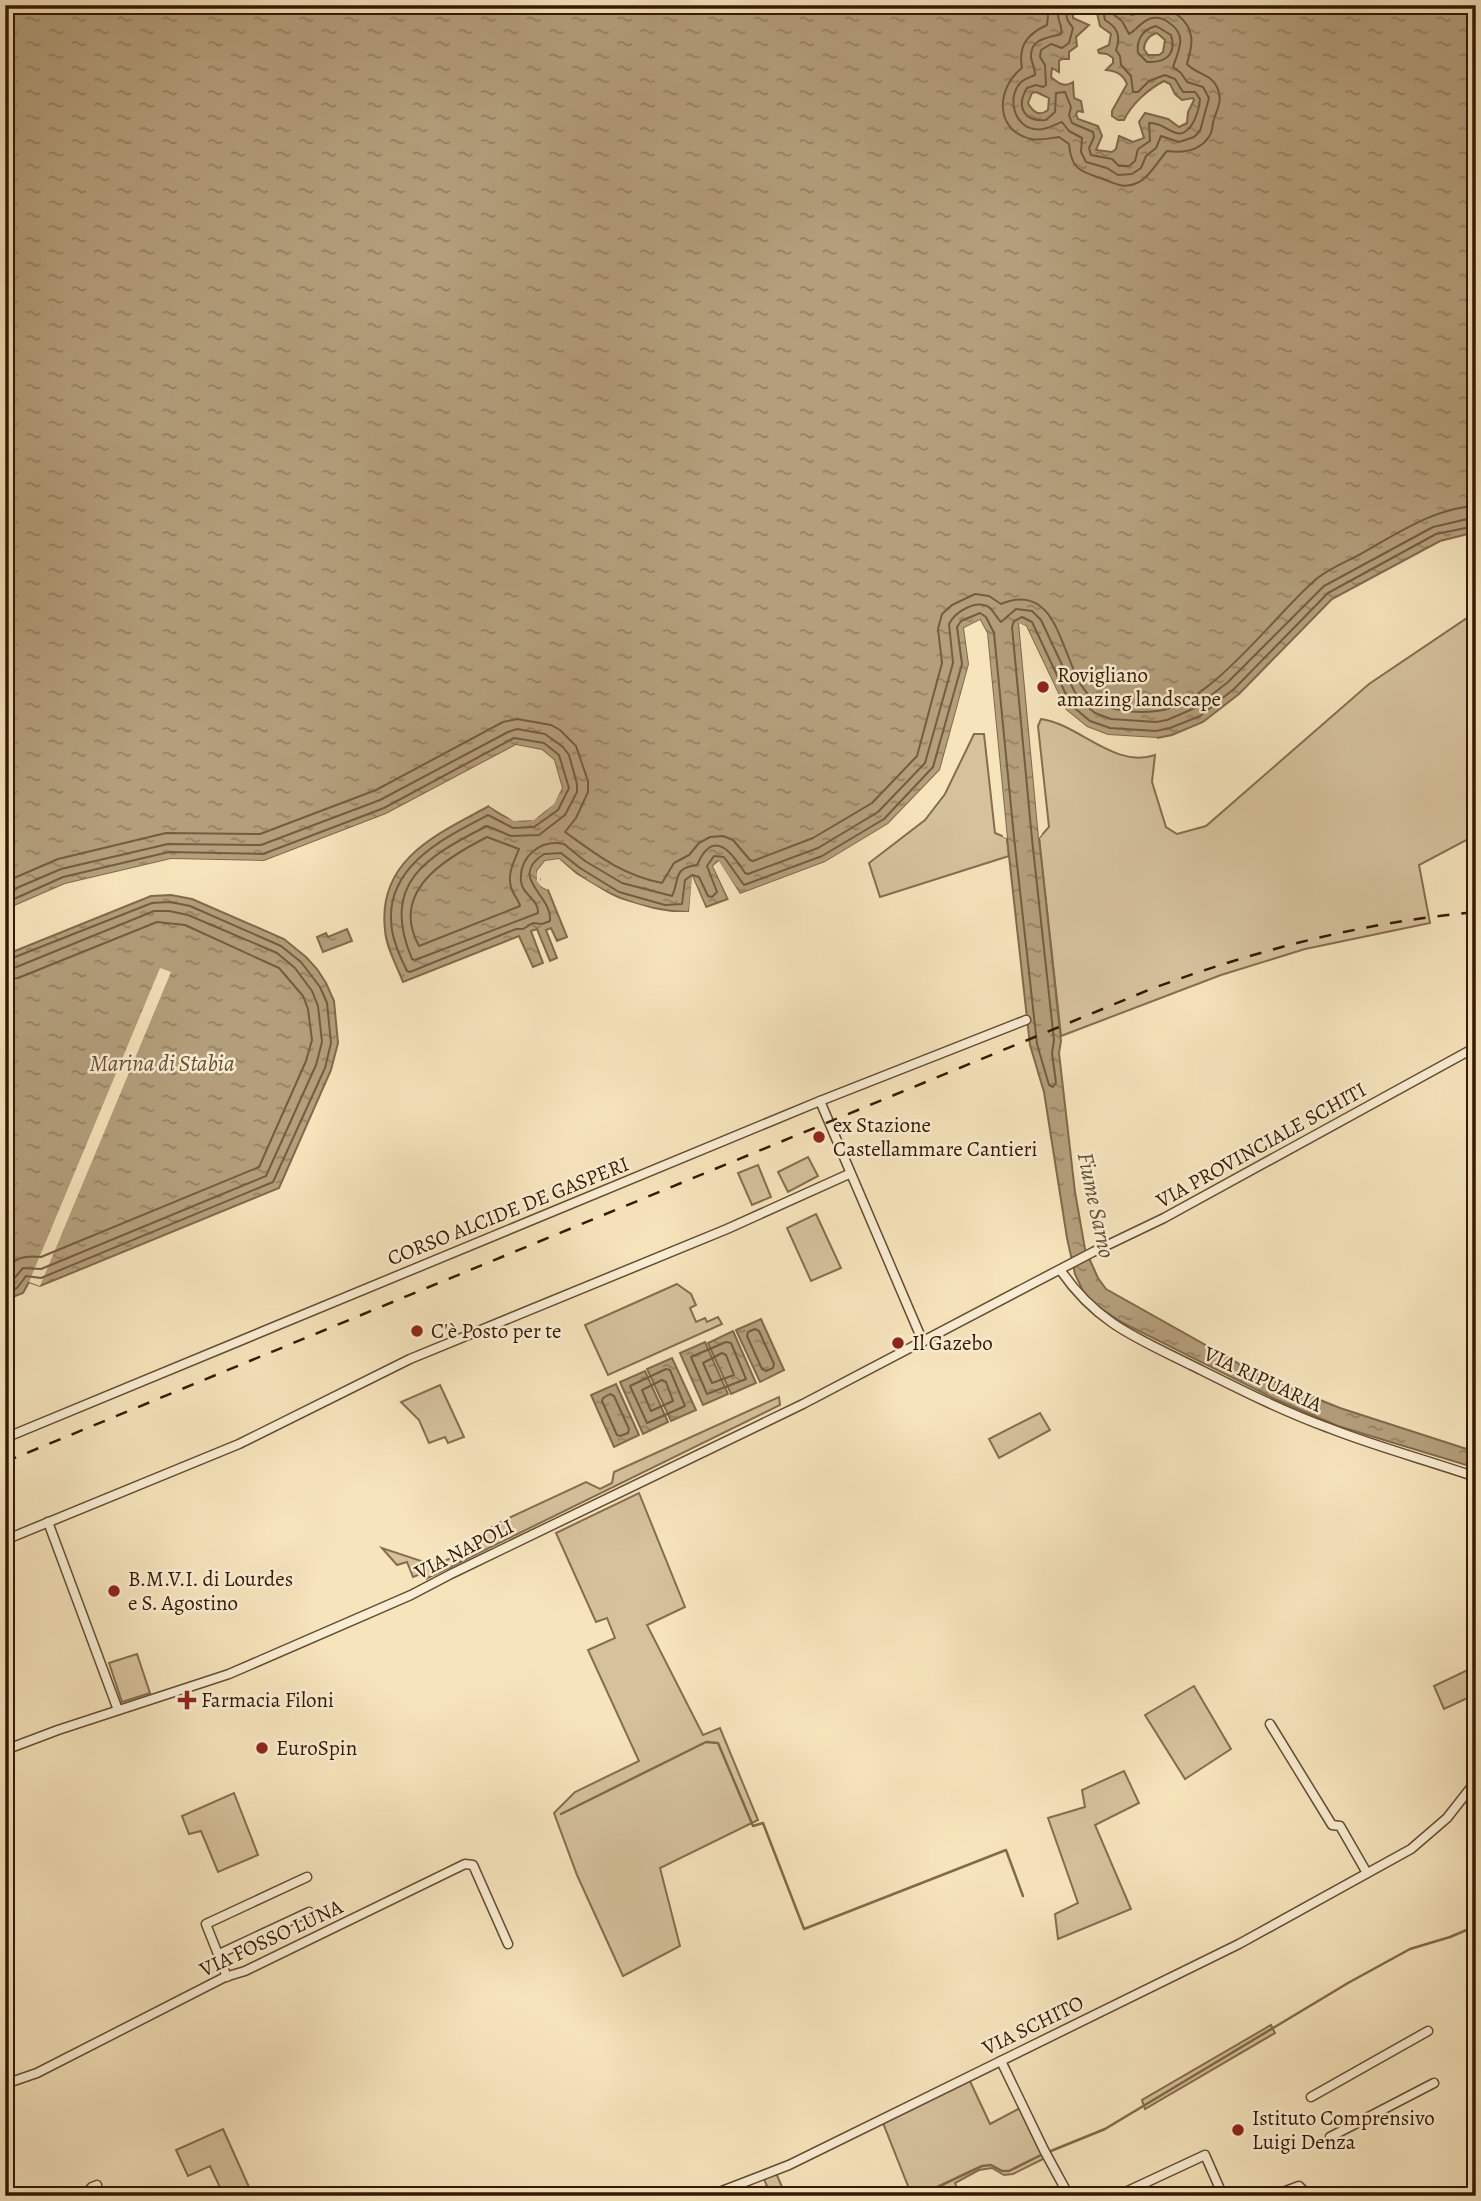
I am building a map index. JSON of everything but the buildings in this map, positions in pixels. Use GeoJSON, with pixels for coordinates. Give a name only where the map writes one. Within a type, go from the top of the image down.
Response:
{"type":"FeatureCollection","features":[{"type":"Feature","properties":{"kind":"street","name":"CORSO ALCIDE DE GASPERI"},"geometry":{"type":"LineString","coordinates":[[5,1438],[820,1101],[1026,1020]]}},
{"type":"Feature","properties":{"kind":"street","name":"VIA PROVINCIALE SCHITI"},"geometry":{"type":"LineString","coordinates":[[1061,1271],[1093,1252],[1164,1218],[1476,1047]]}},
{"type":"Feature","properties":{"kind":"street"},"geometry":{"type":"LineString","coordinates":[[820,1101],[923,1342]]}},
{"type":"Feature","properties":{"kind":"street"},"geometry":{"type":"LineString","coordinates":[[5,1540],[239,1444],[410,1359],[727,1229],[849,1174]]}},
{"type":"Feature","properties":{"kind":"street","name":"VIA NAPOLI"},"geometry":{"type":"LineString","coordinates":[[5,1750],[229,1674],[411,1595],[803,1404],[1061,1271]]}},
{"type":"Feature","properties":{"kind":"street","name":"VIA RIPUARIA"},"geometry":{"type":"LineString","coordinates":[[1061,1271],[1083,1300],[1117,1327],[1234,1387],[1332,1430],[1476,1477]]}},
{"type":"Feature","properties":{"kind":"street"},"geometry":{"type":"LineString","coordinates":[[48,1522],[118,1710]]}},
{"type":"Feature","properties":{"kind":"street"},"geometry":{"type":"LineString","coordinates":[[1270,1724],[1332,1825],[1340,1826],[1367,1873]]}},
{"type":"Feature","properties":{"kind":"street","name":"VIA SCHITO"},"geometry":{"type":"LineString","coordinates":[[709,2196],[789,2165],[1239,1944],[1411,1849],[1447,1818],[1476,1781]]}},
{"type":"Feature","properties":{"kind":"street","name":"VIA FOSSO LUNA"},"geometry":{"type":"LineString","coordinates":[[5,2084],[37,2073],[227,1977],[245,1972],[465,1864],[473,1865],[508,1944]]}},
{"type":"Feature","properties":{"kind":"street"},"geometry":{"type":"LineString","coordinates":[[227,1977],[206,1924],[307,1877]]}},
{"type":"Feature","properties":{"kind":"street"},"geometry":{"type":"LineString","coordinates":[[219,1954],[309,1912]]}},
{"type":"Feature","properties":{"kind":"street"},"geometry":{"type":"LineString","coordinates":[[1311,2097],[1428,2031]]}},
{"type":"Feature","properties":{"kind":"street"},"geometry":{"type":"LineString","coordinates":[[1001,2061],[1069,2196]]}},
{"type":"Feature","properties":{"kind":"street"},"geometry":{"type":"LineString","coordinates":[[1330,2137],[1434,2083]]}},
{"type":"Feature","properties":{"kind":"street"},"geometry":{"type":"LineString","coordinates":[[1117,2196],[1205,2155],[1223,2196]]}},
{"type":"Feature","properties":{"kind":"street"},"geometry":{"type":"LineString","coordinates":[[84,2196],[97,2185]]}},
{"type":"Feature","properties":{"kind":"street"},"geometry":{"type":"LineString","coordinates":[[1272,2196],[1299,2186],[1309,2196]]}},
{"type":"Feature","properties":{"kind":"shaded area"},"geometry":{"type":"Polygon","coordinates":[[[1476,612],[1476,835],[1419,865],[1430,923],[1305,949],[1221,975],[1061,1036],[1039,838],[1049,827],[1038,726],[1041,719],[1069,729],[1125,756],[1140,758],[1155,755],[1152,782],[1166,827],[1177,834],[1206,826],[1369,684],[1476,612]]]}},
{"type":"Feature","properties":{"kind":"shaded area"},"geometry":{"type":"Polygon","coordinates":[[[974,734],[984,734],[995,833],[1007,838],[1009,856],[880,897],[869,863],[925,820],[945,794],[974,734]]]}},
{"type":"Feature","properties":{"kind":"shaded area"},"geometry":{"type":"Polygon","coordinates":[[[808,1157],[818,1176],[788,1192],[778,1172],[808,1157]]]}},
{"type":"Feature","properties":{"kind":"shaded area"},"geometry":{"type":"Polygon","coordinates":[[[758,1165],[771,1197],[752,1205],[738,1173],[758,1165]]]}},
{"type":"Feature","properties":{"kind":"shaded area"},"geometry":{"type":"Polygon","coordinates":[[[816,1214],[841,1268],[811,1281],[787,1228],[816,1214]]]}},
{"type":"Feature","properties":{"kind":"shaded area"},"geometry":{"type":"Polygon","coordinates":[[[677,1284],[691,1294],[696,1305],[690,1308],[696,1322],[705,1318],[707,1322],[718,1317],[722,1324],[608,1375],[585,1325],[677,1284]]]}},
{"type":"Feature","properties":{"kind":"shaded area"},"geometry":{"type":"Polygon","coordinates":[[[440,1385],[464,1437],[448,1443],[445,1437],[429,1443],[419,1420],[401,1402],[440,1385]]]}},
{"type":"Feature","properties":{"kind":"shaded area"},"geometry":{"type":"Polygon","coordinates":[[[779,1397],[780,1405],[426,1579],[423,1573],[413,1577],[407,1562],[397,1565],[382,1548],[433,1565],[465,1553],[494,1525],[586,1482],[600,1489],[612,1483],[614,1472],[779,1397]]]}},
{"type":"Feature","properties":{"kind":"shaded area"},"geometry":{"type":"Polygon","coordinates":[[[1040,1413],[1050,1430],[999,1458],[989,1439],[1040,1413]]]}},
{"type":"Feature","properties":{"kind":"shaded area"},"geometry":{"type":"Polygon","coordinates":[[[639,1493],[685,1607],[647,1625],[703,1735],[720,1728],[758,1820],[660,1868],[680,1946],[623,1976],[577,1875],[554,1813],[575,1792],[639,1761],[588,1650],[615,1638],[607,1618],[596,1622],[556,1533],[639,1493]]]}},
{"type":"Feature","properties":{"kind":"shaded area"},"geometry":{"type":"Polygon","coordinates":[[[137,1654],[150,1693],[122,1702],[109,1663],[137,1654]]]}},
{"type":"Feature","properties":{"kind":"shaded area"},"geometry":{"type":"Polygon","coordinates":[[[1476,1666],[1476,1694],[1444,1709],[1434,1686],[1476,1666]]]}},
{"type":"Feature","properties":{"kind":"shaded area"},"geometry":{"type":"Polygon","coordinates":[[[1194,1686],[1231,1749],[1185,1779],[1145,1715],[1194,1686]]]}},
{"type":"Feature","properties":{"kind":"shaded area"},"geometry":{"type":"Polygon","coordinates":[[[1124,1771],[1139,1803],[1095,1825],[1131,1909],[1058,1939],[1055,1914],[1078,1903],[1048,1818],[1085,1807],[1082,1790],[1124,1771]]]}},
{"type":"Feature","properties":{"kind":"shaded area"},"geometry":{"type":"Polygon","coordinates":[[[234,1793],[258,1855],[218,1872],[201,1831],[189,1834],[182,1816],[234,1793]]]}},
{"type":"Feature","properties":{"kind":"shaded area"},"geometry":{"type":"Polygon","coordinates":[[[1271,2025],[1275,2033],[1145,2109],[1142,2100],[1271,2025]]]}},
{"type":"Feature","properties":{"kind":"shaded area"},"geometry":{"type":"Polygon","coordinates":[[[969,2079],[990,2124],[1020,2108],[1045,2158],[1013,2174],[1004,2175],[992,2168],[979,2170],[955,2183],[960,2196],[912,2196],[883,2123],[969,2079]]]}},
{"type":"Feature","properties":{"kind":"shaded area"},"geometry":{"type":"Polygon","coordinates":[[[223,2129],[253,2196],[224,2196],[210,2166],[188,2176],[176,2150],[223,2129]]]}},
{"type":"Feature","properties":{"kind":"shaded area"},"geometry":{"type":"Polygon","coordinates":[[[776,2173],[786,2196],[771,2196],[764,2179],[776,2173]]]}},
{"type":"Feature","properties":{"kind":"water"},"geometry":{"type":"Polygon","coordinates":[[[5,5],[1082,5],[1073,18],[1089,25],[1076,37],[1077,46],[1069,52],[1069,59],[1059,61],[1059,72],[1052,68],[1051,77],[1064,85],[1073,82],[1074,98],[1081,101],[1083,112],[1078,111],[1078,119],[1098,126],[1102,136],[1096,150],[1112,152],[1116,149],[1119,136],[1133,142],[1144,138],[1139,122],[1145,113],[1168,119],[1179,127],[1187,123],[1188,112],[1194,100],[1182,100],[1170,84],[1164,81],[1141,98],[1124,120],[1112,116],[1112,111],[1127,84],[1119,74],[1106,70],[1113,63],[1113,58],[1099,53],[1098,50],[1109,45],[1111,34],[1100,26],[1096,9],[1092,5],[1476,5],[1476,532],[1440,541],[1332,599],[1239,694],[1203,722],[1172,735],[1157,738],[1108,735],[1087,727],[1066,710],[1026,626],[1019,624],[1061,1041],[1059,1053],[1075,1192],[1085,1249],[1098,1278],[1106,1289],[1261,1376],[1340,1408],[1476,1452],[1476,1468],[1338,1426],[1275,1399],[1123,1323],[1100,1308],[1084,1293],[1075,1274],[1067,1238],[1044,1092],[1030,1045],[987,633],[980,620],[964,628],[969,664],[940,770],[888,824],[825,862],[740,894],[718,861],[713,866],[728,899],[706,907],[693,878],[689,912],[653,908],[619,898],[588,881],[559,859],[545,861],[537,871],[542,887],[548,890],[567,937],[557,941],[551,928],[546,930],[557,958],[550,961],[537,929],[531,931],[543,963],[533,967],[519,936],[403,982],[385,930],[385,905],[391,885],[401,867],[432,839],[489,806],[511,819],[521,821],[531,820],[548,809],[555,800],[562,788],[554,760],[542,750],[516,745],[386,814],[264,861],[171,859],[65,884],[5,910],[5,5]],[[1157,33],[1149,37],[1145,44],[1144,49],[1148,55],[1159,55],[1163,52],[1165,40],[1157,33]],[[1032,93],[1028,103],[1036,113],[1045,112],[1048,110],[1049,98],[1032,93]]]}},
{"type":"Feature","properties":{"kind":"water","name":"Marina di Stabia"},"geometry":{"type":"Polygon","coordinates":[[[171,895],[192,899],[284,939],[317,969],[334,1001],[338,1043],[331,1070],[279,1188],[40,1286],[29,1282],[23,1293],[5,1300],[5,955],[151,896],[171,895]]]}},
{"type":"Feature","properties":{"kind":"water"},"geometry":{"type":"Polygon","coordinates":[[[347,929],[352,941],[323,952],[317,937],[326,933],[328,937],[347,929]]]}},
{"type":"Feature","properties":{"kind":"water"},"geometry":{"type":"Polygon","coordinates":[[[761,1319],[784,1370],[760,1382],[736,1330],[761,1319]]]}},
{"type":"Feature","properties":{"kind":"water"},"geometry":{"type":"Polygon","coordinates":[[[733,1331],[756,1383],[731,1394],[708,1343],[733,1331]]]}},
{"type":"Feature","properties":{"kind":"water"},"geometry":{"type":"Polygon","coordinates":[[[705,1342],[728,1394],[703,1405],[680,1353],[705,1342]]]}},
{"type":"Feature","properties":{"kind":"water"},"geometry":{"type":"Polygon","coordinates":[[[672,1358],[696,1410],[671,1421],[647,1369],[672,1358]]]}},
{"type":"Feature","properties":{"kind":"water"},"geometry":{"type":"Polygon","coordinates":[[[645,1371],[668,1422],[643,1434],[620,1382],[645,1371]]]}},
{"type":"Feature","properties":{"kind":"water"},"geometry":{"type":"Polygon","coordinates":[[[616,1384],[639,1435],[614,1447],[591,1395],[616,1384]]]}},
{"type":"Feature","properties":{"kind":"pier"},"geometry":{"type":"Polygon","coordinates":[[[980,620],[987,633],[1007,838],[1003,837],[984,634],[978,624],[968,630],[973,664],[943,773],[891,827],[826,865],[740,898],[718,866],[731,898],[730,902],[713,866],[719,861],[740,894],[825,862],[888,824],[940,770],[969,664],[964,628],[980,620]]]}},
{"type":"Feature","properties":{"kind":"pier"},"geometry":{"type":"Polygon","coordinates":[[[1019,623],[1026,626],[1066,710],[1087,727],[1108,735],[1157,738],[1157,741],[1108,738],[1085,730],[1063,712],[1023,628],[1042,834],[1039,838],[1019,623]]]}},
{"type":"Feature","properties":{"kind":"pier"},"geometry":{"type":"Polygon","coordinates":[[[516,745],[542,750],[554,760],[562,788],[554,804],[534,820],[514,821],[489,806],[489,802],[515,818],[532,817],[551,802],[559,788],[551,762],[541,753],[516,749],[388,817],[265,864],[171,863],[66,887],[5,914],[5,910],[65,884],[171,859],[264,861],[386,814],[516,745]]]}},
{"type":"Feature","properties":{"kind":"pier"},"geometry":{"type":"Polygon","coordinates":[[[559,859],[576,874],[616,898],[664,912],[689,912],[692,876],[707,911],[703,909],[694,890],[690,915],[663,915],[615,901],[574,877],[557,863],[547,864],[540,873],[540,880],[547,885],[548,890],[537,881],[537,871],[545,861],[559,859]]]}},
{"type":"Feature","properties":{"kind":"pier"},"geometry":{"type":"Polygon","coordinates":[[[160,968],[171,972],[40,1286],[29,1282],[160,968]]]}},
{"type":"Feature","properties":{"kind":"waterway"},"geometry":{"type":"LineString","coordinates":[[561,1814],[706,1742],[718,1743],[753,1826],[763,1823],[804,1929],[1006,1850],[1023,1896]]}},
{"type":"Feature","properties":{"kind":"waterway"},"geometry":{"type":"LineString","coordinates":[[927,2196],[929,2191],[982,2166],[991,2165],[1002,2171],[1009,2171],[1105,2129],[1348,1983],[1410,1949],[1476,1926]]}},
{"type":"Feature","properties":{"kind":"railway"},"geometry":{"type":"LineString","coordinates":[[5,1462],[1151,989],[1270,950],[1352,930],[1476,912]]}},
{"type":"Feature","properties":{"kind":"place","name":"Rovigliano amazing landscape"},"geometry":{"type":"Point","coordinates":[1043,687]}},
{"type":"Feature","properties":{"kind":"place","name":"ex Stazione Castellammare Cantieri"},"geometry":{"type":"Point","coordinates":[819,1137]}},
{"type":"Feature","properties":{"kind":"place","name":"C'è Posto per te"},"geometry":{"type":"Point","coordinates":[417,1331]}},
{"type":"Feature","properties":{"kind":"place","name":"Il Gazebo"},"geometry":{"type":"Point","coordinates":[898,1343]}},
{"type":"Feature","properties":{"kind":"place","name":"B.M.V.I. di Lourdes e S. Agostino"},"geometry":{"type":"Point","coordinates":[114,1591]}},
{"type":"Feature","properties":{"kind":"place","name":"Farmacia Filoni"},"geometry":{"type":"Point","coordinates":[187,1700]}},
{"type":"Feature","properties":{"kind":"place","name":"EuroSpin"},"geometry":{"type":"Point","coordinates":[262,1748]}},
{"type":"Feature","properties":{"kind":"place","name":"Istituto Comprensivo Luigi Denza"},"geometry":{"type":"Point","coordinates":[1238,2130]}},
{"type":"Feature","properties":{"kind":"water label","name":"Fiume Sarno"},"geometry":{"type":"Point","coordinates":[1096,1205]}}]}
